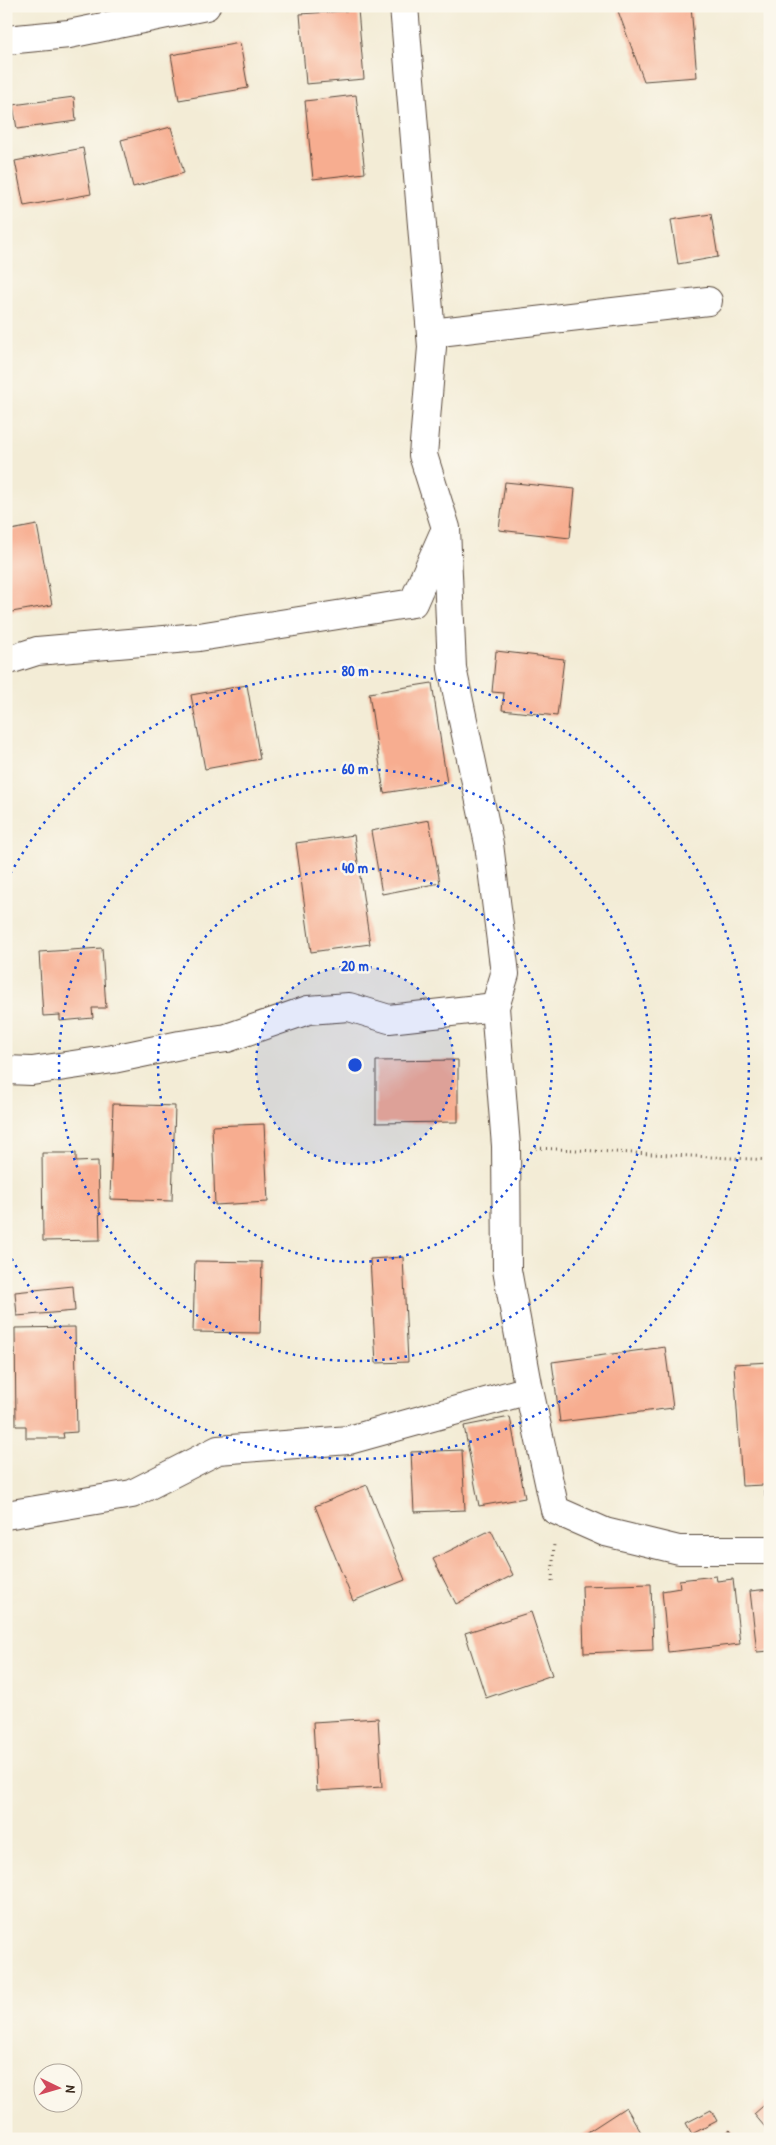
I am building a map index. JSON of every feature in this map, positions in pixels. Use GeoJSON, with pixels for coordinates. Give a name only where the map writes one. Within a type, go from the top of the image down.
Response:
{"type":"FeatureCollection","features":[{"type":"Feature","properties":{"kind":"street"},"geometry":{"type":"LineString","coordinates":[[6,40],[69,34],[206,6]]}},
{"type":"Feature","properties":{"kind":"street"},"geometry":{"type":"LineString","coordinates":[[404,6],[432,347],[423,455],[446,528],[452,668],[489,844],[505,974],[495,1007],[506,1146],[507,1270],[529,1390],[555,1510],[605,1532],[679,1550],[770,1550]]}},
{"type":"Feature","properties":{"kind":"street"},"geometry":{"type":"LineString","coordinates":[[431,333],[708,301]]}},
{"type":"Feature","properties":{"kind":"street"},"geometry":{"type":"LineString","coordinates":[[6,661],[37,651],[199,637],[413,603],[446,528]]}},
{"type":"Feature","properties":{"kind":"street"},"geometry":{"type":"LineString","coordinates":[[6,1070],[32,1071],[113,1059],[180,1045],[227,1038],[308,1010],[349,1007],[389,1019],[495,1007]]}},
{"type":"Feature","properties":{"kind":"street"},"geometry":{"type":"LineString","coordinates":[[6,1515],[132,1494],[218,1450],[348,1440],[529,1390]]}},
{"type":"Feature","properties":{"kind":"path"},"geometry":{"type":"LineString","coordinates":[[506,1146],[770,1160]]}},
{"type":"Feature","properties":{"kind":"building"},"geometry":{"type":"Polygon","coordinates":[[[630,6],[691,6],[697,77],[644,81],[618,11],[630,6]]]}},
{"type":"Feature","properties":{"kind":"building"},"geometry":{"type":"Polygon","coordinates":[[[358,10],[364,79],[306,84],[300,14],[358,10]]]}},
{"type":"Feature","properties":{"kind":"building"},"geometry":{"type":"Polygon","coordinates":[[[240,43],[248,88],[179,100],[171,55],[240,43]]]}},
{"type":"Feature","properties":{"kind":"building"},"geometry":{"type":"Polygon","coordinates":[[[356,95],[365,173],[313,179],[305,101],[356,95]]]}},
{"type":"Feature","properties":{"kind":"building"},"geometry":{"type":"Polygon","coordinates":[[[74,97],[76,121],[17,129],[13,105],[74,97]]]}},
{"type":"Feature","properties":{"kind":"building"},"geometry":{"type":"Polygon","coordinates":[[[171,127],[184,173],[133,187],[121,140],[171,127]]]}},
{"type":"Feature","properties":{"kind":"building"},"geometry":{"type":"Polygon","coordinates":[[[83,148],[91,194],[24,206],[15,161],[83,148]]]}},
{"type":"Feature","properties":{"kind":"building"},"geometry":{"type":"Polygon","coordinates":[[[711,214],[718,257],[678,264],[671,220],[711,214]]]}},
{"type":"Feature","properties":{"kind":"building"},"geometry":{"type":"Polygon","coordinates":[[[505,482],[575,489],[570,538],[499,530],[505,482]]]}},
{"type":"Feature","properties":{"kind":"building"},"geometry":{"type":"Polygon","coordinates":[[[37,525],[52,605],[6,613],[6,531],[37,525]]]}},
{"type":"Feature","properties":{"kind":"building"},"geometry":{"type":"Polygon","coordinates":[[[496,651],[564,659],[557,716],[502,710],[504,693],[492,692],[496,651]]]}},
{"type":"Feature","properties":{"kind":"building"},"geometry":{"type":"Polygon","coordinates":[[[432,683],[447,783],[384,793],[369,693],[432,683]]]}},
{"type":"Feature","properties":{"kind":"building"},"geometry":{"type":"Polygon","coordinates":[[[247,685],[260,759],[205,769],[191,695],[247,685]]]}},
{"type":"Feature","properties":{"kind":"building"},"geometry":{"type":"Polygon","coordinates":[[[429,820],[440,883],[382,894],[371,831],[429,820]]]}},
{"type":"Feature","properties":{"kind":"building"},"geometry":{"type":"Polygon","coordinates":[[[354,835],[370,944],[311,952],[296,843],[354,835]]]}},
{"type":"Feature","properties":{"kind":"building"},"geometry":{"type":"Polygon","coordinates":[[[102,948],[106,1008],[92,1008],[93,1018],[60,1021],[60,1015],[43,1016],[39,952],[102,948]]]}},
{"type":"Feature","properties":{"kind":"building"},"geometry":{"type":"Polygon","coordinates":[[[458,1060],[458,1122],[376,1123],[376,1061],[458,1060]]]}},
{"type":"Feature","properties":{"kind":"building"},"geometry":{"type":"Polygon","coordinates":[[[113,1104],[175,1106],[172,1201],[110,1199],[113,1104]]]}},
{"type":"Feature","properties":{"kind":"building"},"geometry":{"type":"Polygon","coordinates":[[[264,1124],[268,1202],[215,1205],[212,1126],[264,1124]]]}},
{"type":"Feature","properties":{"kind":"building"},"geometry":{"type":"Polygon","coordinates":[[[42,1153],[76,1153],[76,1162],[98,1161],[100,1240],[43,1241],[42,1153]]]}},
{"type":"Feature","properties":{"kind":"building"},"geometry":{"type":"Polygon","coordinates":[[[403,1257],[408,1362],[376,1363],[370,1259],[403,1257]]]}},
{"type":"Feature","properties":{"kind":"building"},"geometry":{"type":"Polygon","coordinates":[[[195,1261],[262,1262],[260,1333],[193,1332],[195,1261]]]}},
{"type":"Feature","properties":{"kind":"building"},"geometry":{"type":"Polygon","coordinates":[[[73,1286],[75,1311],[17,1316],[15,1292],[73,1286]]]}},
{"type":"Feature","properties":{"kind":"building"},"geometry":{"type":"Polygon","coordinates":[[[75,1327],[77,1432],[63,1433],[64,1438],[26,1438],[26,1426],[16,1426],[15,1328],[75,1327]]]}},
{"type":"Feature","properties":{"kind":"building"},"geometry":{"type":"Polygon","coordinates":[[[665,1347],[673,1408],[560,1422],[552,1362],[665,1347]]]}},
{"type":"Feature","properties":{"kind":"building"},"geometry":{"type":"Polygon","coordinates":[[[770,1362],[770,1497],[765,1497],[764,1485],[742,1486],[734,1364],[770,1362]]]}},
{"type":"Feature","properties":{"kind":"building"},"geometry":{"type":"Polygon","coordinates":[[[510,1417],[525,1498],[479,1506],[464,1426],[510,1417]]]}},
{"type":"Feature","properties":{"kind":"building"},"geometry":{"type":"Polygon","coordinates":[[[462,1450],[465,1510],[414,1512],[411,1452],[462,1450]]]}},
{"type":"Feature","properties":{"kind":"building"},"geometry":{"type":"Polygon","coordinates":[[[367,1485],[405,1580],[353,1601],[315,1506],[367,1485]]]}},
{"type":"Feature","properties":{"kind":"building"},"geometry":{"type":"Polygon","coordinates":[[[491,1530],[513,1575],[456,1604],[433,1559],[491,1530]]]}},
{"type":"Feature","properties":{"kind":"building"},"geometry":{"type":"Polygon","coordinates":[[[716,1576],[717,1581],[733,1579],[740,1644],[668,1652],[662,1591],[680,1588],[679,1580],[716,1576]]]}},
{"type":"Feature","properties":{"kind":"building"},"geometry":{"type":"Polygon","coordinates":[[[651,1584],[653,1650],[584,1653],[582,1586],[651,1584]]]}},
{"type":"Feature","properties":{"kind":"building"},"geometry":{"type":"Polygon","coordinates":[[[770,1589],[770,1651],[757,1652],[750,1591],[770,1589]]]}},
{"type":"Feature","properties":{"kind":"building"},"geometry":{"type":"Polygon","coordinates":[[[531,1612],[552,1675],[486,1698],[465,1633],[531,1612]]]}},
{"type":"Feature","properties":{"kind":"building"},"geometry":{"type":"Polygon","coordinates":[[[378,1718],[382,1787],[317,1791],[313,1722],[378,1718]]]}},
{"type":"Feature","properties":{"kind":"building"},"geometry":{"type":"Polygon","coordinates":[[[770,2100],[770,2133],[754,2114],[770,2100]]]}},
{"type":"Feature","properties":{"kind":"building"},"geometry":{"type":"Polygon","coordinates":[[[626,2107],[645,2139],[577,2139],[626,2107]]]}},
{"type":"Feature","properties":{"kind":"building"},"geometry":{"type":"Polygon","coordinates":[[[711,2110],[717,2121],[692,2134],[686,2123],[711,2110]]]}},
{"type":"Feature","properties":{"kind":"building"},"geometry":{"type":"Polygon","coordinates":[[[730,2130],[737,2139],[718,2139],[730,2130]]]}}]}
